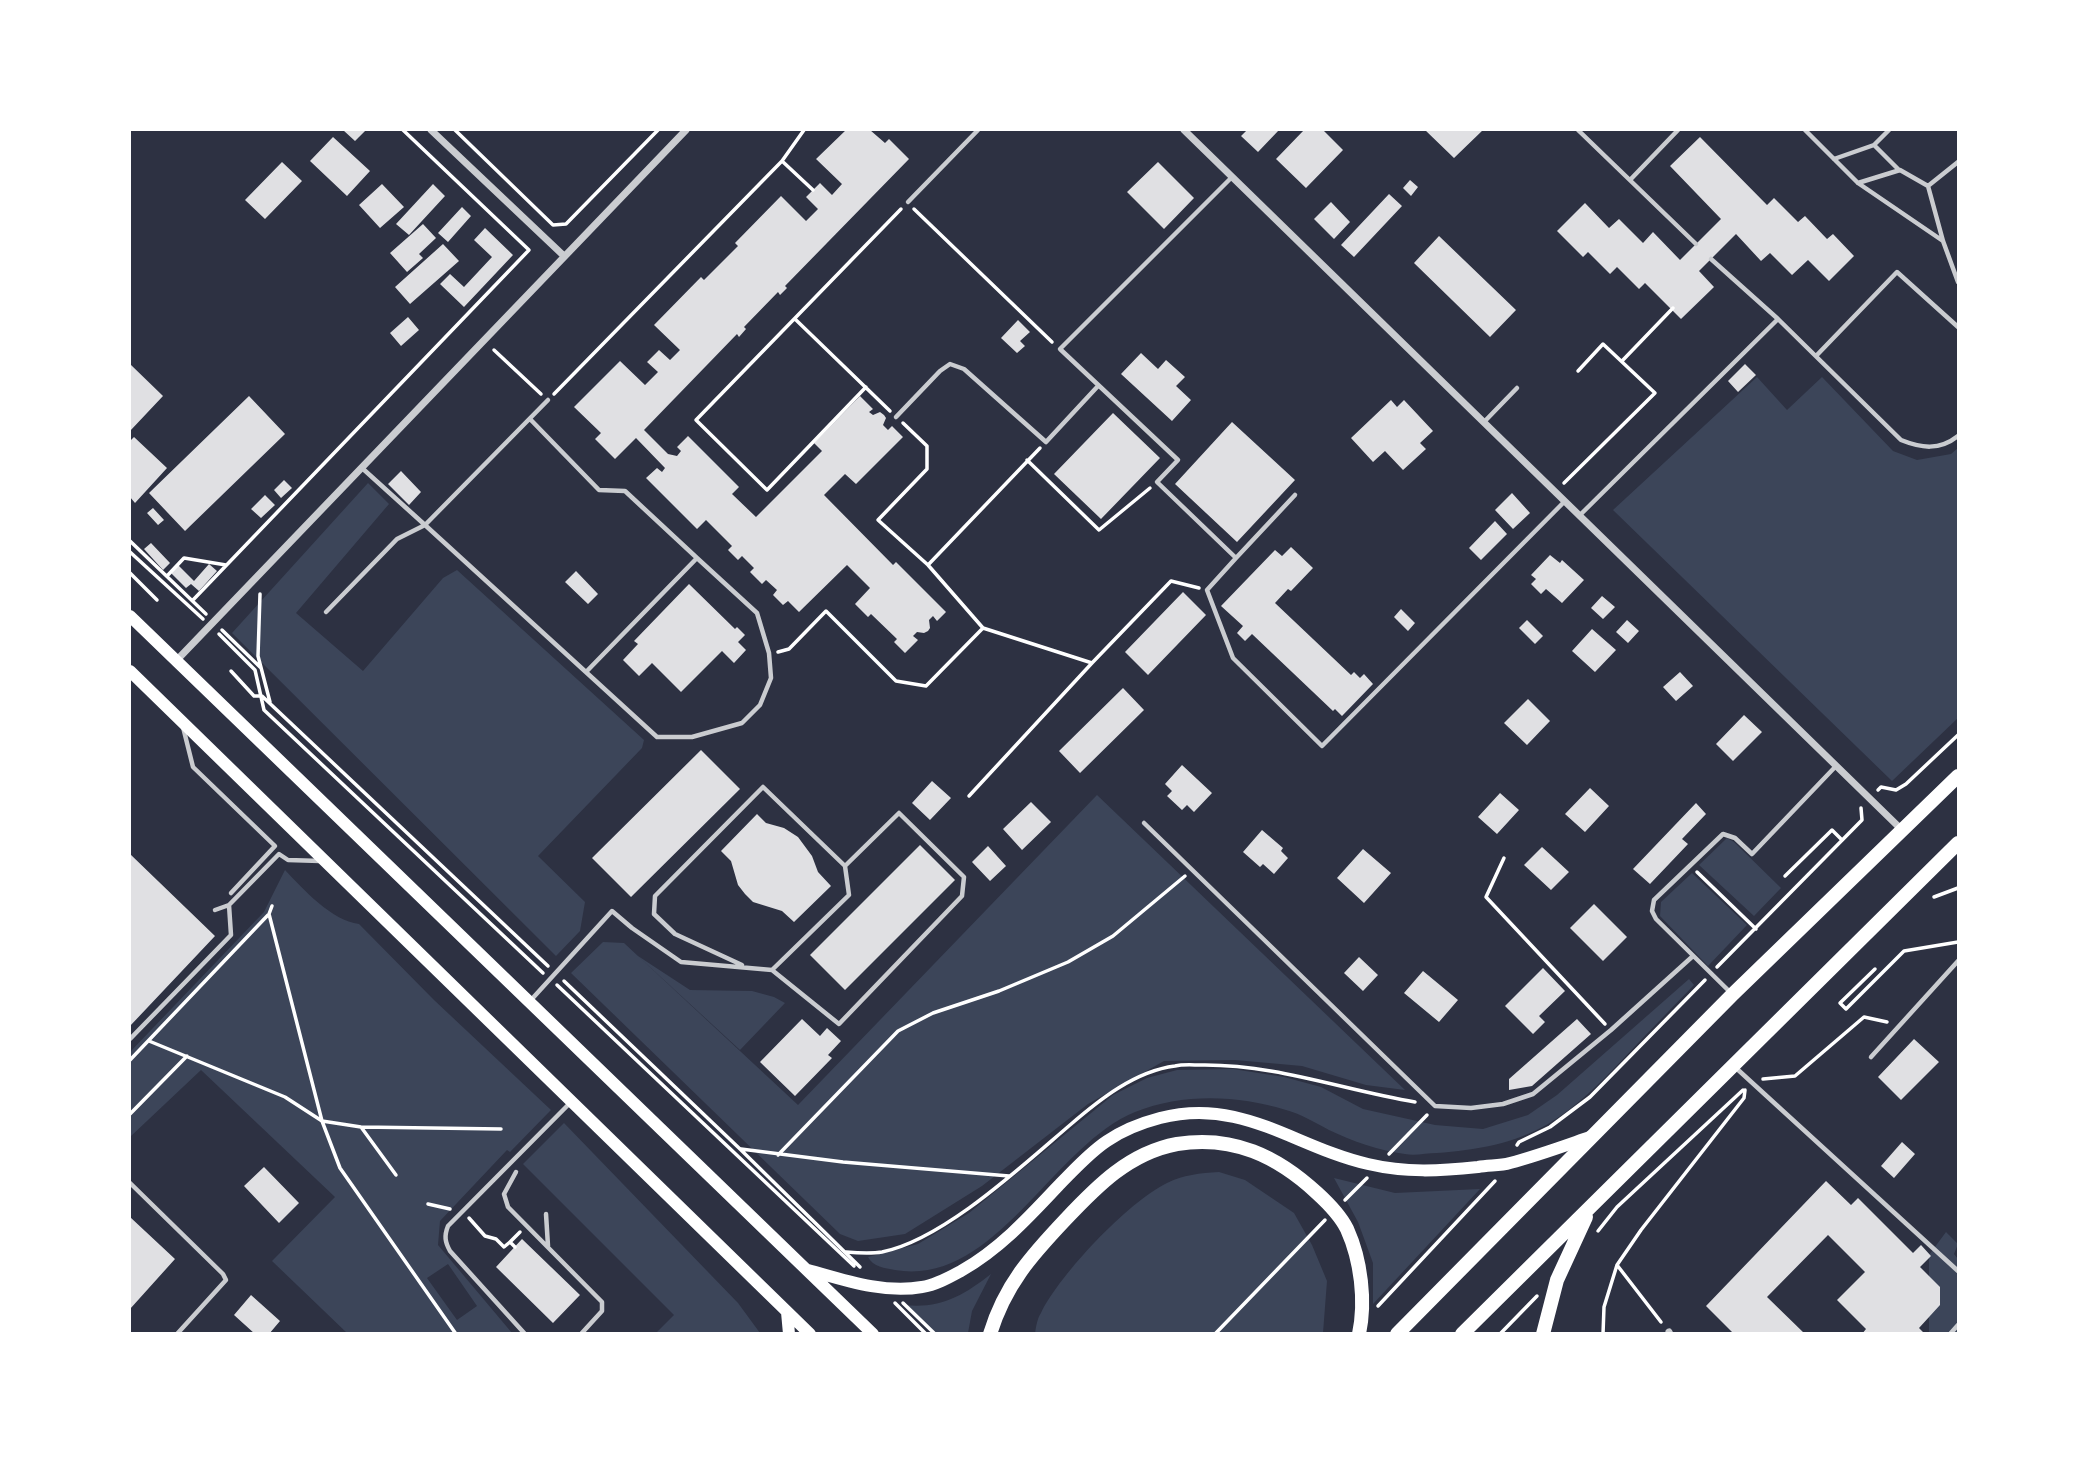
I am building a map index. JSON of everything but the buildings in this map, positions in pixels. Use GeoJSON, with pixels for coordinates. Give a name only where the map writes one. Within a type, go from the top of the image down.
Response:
{"type":"FeatureCollection","features":[{"type":"Feature","properties":{"kind":"highway"},"geometry":{"type":"LineString","coordinates":[[1397,1334],[1732,995],[1958,776]]}},
{"type":"Feature","properties":{"kind":"highway"},"geometry":{"type":"LineString","coordinates":[[1462,1334],[1958,843]]}},
{"type":"Feature","properties":{"kind":"highway"},"geometry":{"type":"LineString","coordinates":[[990,1334],[998,1309],[1026,1262],[1098,1185],[1125,1164],[1150,1152],[1176,1144],[1205,1142],[1262,1154],[1289,1168],[1330,1205],[1346,1228],[1356,1257],[1362,1294],[1360,1330]]}},
{"type":"Feature","properties":{"kind":"highway"},"geometry":{"type":"LineString","coordinates":[[1543,1334],[1557,1280],[1591,1206]]}},
{"type":"Feature","properties":{"kind":"main road"},"geometry":{"type":"LineString","coordinates":[[130,616],[873,1334]]}},
{"type":"Feature","properties":{"kind":"main road"},"geometry":{"type":"LineString","coordinates":[[130,671],[810,1334]]}},
{"type":"Feature","properties":{"kind":"main road"},"geometry":{"type":"LineString","coordinates":[[804,1269],[852,1282],[887,1287],[923,1287],[949,1277],[998,1247],[1084,1159],[1107,1141],[1133,1126],[1163,1118],[1195,1113],[1227,1115],[1264,1124],[1368,1164],[1439,1172],[1508,1164],[1590,1137]]}},
{"type":"Feature","properties":{"kind":"main road"},"geometry":{"type":"LineString","coordinates":[[787,1312],[789,1334]]}},
{"type":"Feature","properties":{"kind":"street"},"geometry":{"type":"LineString","coordinates":[[431,130],[564,256]]}},
{"type":"Feature","properties":{"kind":"street"},"geometry":{"type":"LineString","coordinates":[[176,661],[686,130]]}},
{"type":"Feature","properties":{"kind":"street"},"geometry":{"type":"LineString","coordinates":[[1184,130],[1903,830]]}},
{"type":"Feature","properties":{"kind":"lane"},"geometry":{"type":"LineString","coordinates":[[908,202],[978,130]]}},
{"type":"Feature","properties":{"kind":"lane"},"geometry":{"type":"LineString","coordinates":[[1578,130],[1696,244]]}},
{"type":"Feature","properties":{"kind":"lane"},"geometry":{"type":"LineString","coordinates":[[1630,180],[1678,130]]}},
{"type":"Feature","properties":{"kind":"lane"},"geometry":{"type":"LineString","coordinates":[[1805,130],[1857,183],[1943,241]]}},
{"type":"Feature","properties":{"kind":"lane"},"geometry":{"type":"LineString","coordinates":[[1834,159],[1874,145],[1889,130]]}},
{"type":"Feature","properties":{"kind":"lane"},"geometry":{"type":"LineString","coordinates":[[1874,145],[1900,170],[1928,186],[1958,282]]}},
{"type":"Feature","properties":{"kind":"lane"},"geometry":{"type":"LineString","coordinates":[[1928,186],[1958,162]]}},
{"type":"Feature","properties":{"kind":"lane"},"geometry":{"type":"LineString","coordinates":[[1857,183],[1900,170]]}},
{"type":"Feature","properties":{"kind":"lane"},"geometry":{"type":"LineString","coordinates":[[1232,176],[1059,349],[1178,460],[1157,482],[1236,558]]}},
{"type":"Feature","properties":{"kind":"lane"},"geometry":{"type":"LineString","coordinates":[[1711,259],[1778,319],[1900,440],[1920,448],[1936,446],[1958,436]]}},
{"type":"Feature","properties":{"kind":"lane"},"geometry":{"type":"LineString","coordinates":[[1816,356],[1897,272],[1958,327]]}},
{"type":"Feature","properties":{"kind":"lane"},"geometry":{"type":"LineString","coordinates":[[1580,515],[1778,319]]}},
{"type":"Feature","properties":{"kind":"lane"},"geometry":{"type":"LineString","coordinates":[[896,416],[940,370],[950,364],[964,369],[1046,442],[1098,386]]}},
{"type":"Feature","properties":{"kind":"lane"},"geometry":{"type":"LineString","coordinates":[[1484,422],[1517,388]]}},
{"type":"Feature","properties":{"kind":"lane"},"geometry":{"type":"LineString","coordinates":[[326,612],[397,539],[425,525],[548,400]]}},
{"type":"Feature","properties":{"kind":"lane"},"geometry":{"type":"LineString","coordinates":[[361,468],[657,737],[692,737],[742,723],[760,705],[771,678],[769,653],[757,613],[625,491],[599,490],[530,419]]}},
{"type":"Feature","properties":{"kind":"lane"},"geometry":{"type":"LineString","coordinates":[[1295,495],[1207,590],[1233,659],[1322,746],[1565,501]]}},
{"type":"Feature","properties":{"kind":"lane"},"geometry":{"type":"LineString","coordinates":[[587,671],[698,558]]}},
{"type":"Feature","properties":{"kind":"lane"},"geometry":{"type":"LineString","coordinates":[[182,723],[193,767],[275,846],[231,893]]}},
{"type":"Feature","properties":{"kind":"lane"},"geometry":{"type":"LineString","coordinates":[[1732,995],[1656,919],[1652,911],[1654,900],[1723,834],[1735,838],[1752,854],[1836,765]]}},
{"type":"Feature","properties":{"kind":"lane"},"geometry":{"type":"LineString","coordinates":[[746,967],[675,934],[654,914],[655,896],[762,787],[845,866],[849,895],[772,970]]}},
{"type":"Feature","properties":{"kind":"lane"},"geometry":{"type":"LineString","coordinates":[[528,1002],[612,911],[681,962],[772,970],[839,1024],[962,896],[964,877],[900,813],[845,866]]}},
{"type":"Feature","properties":{"kind":"lane"},"geometry":{"type":"LineString","coordinates":[[1144,823],[1435,1106],[1471,1108],[1503,1104],[1534,1094],[1611,1030],[1693,956]]}},
{"type":"Feature","properties":{"kind":"lane"},"geometry":{"type":"LineString","coordinates":[[215,910],[229,905],[281,853],[288,860],[324,861]]}},
{"type":"Feature","properties":{"kind":"lane"},"geometry":{"type":"LineString","coordinates":[[130,1039],[231,935],[229,905]]}},
{"type":"Feature","properties":{"kind":"lane"},"geometry":{"type":"LineString","coordinates":[[1871,1058],[1958,961]]}},
{"type":"Feature","properties":{"kind":"lane"},"geometry":{"type":"LineString","coordinates":[[1733,1065],[1958,1271]]}},
{"type":"Feature","properties":{"kind":"lane"},"geometry":{"type":"LineString","coordinates":[[524,1334],[450,1251],[445,1241],[448,1226],[571,1102]]}},
{"type":"Feature","properties":{"kind":"lane"},"geometry":{"type":"LineString","coordinates":[[516,1172],[504,1194],[508,1207],[602,1302],[600,1314],[581,1334]]}},
{"type":"Feature","properties":{"kind":"lane"},"geometry":{"type":"LineString","coordinates":[[130,1183],[226,1280],[177,1334]]}},
{"type":"Feature","properties":{"kind":"lane"},"geometry":{"type":"LineString","coordinates":[[547,1214],[548,1247]]}},
{"type":"Feature","properties":{"kind":"lane"},"geometry":{"type":"LineString","coordinates":[[1950,1334],[1958,1325]]}},
{"type":"Feature","properties":{"kind":"path"},"geometry":{"type":"LineString","coordinates":[[193,600],[529,250],[404,130]]}},
{"type":"Feature","properties":{"kind":"path"},"geometry":{"type":"LineString","coordinates":[[455,130],[553,225],[566,224],[658,130]]}},
{"type":"Feature","properties":{"kind":"path"},"geometry":{"type":"LineString","coordinates":[[494,350],[548,400],[782,161],[804,130]]}},
{"type":"Feature","properties":{"kind":"path"},"geometry":{"type":"LineString","coordinates":[[782,161],[813,190]]}},
{"type":"Feature","properties":{"kind":"path"},"geometry":{"type":"LineString","coordinates":[[866,387],[767,490],[696,420],[908,202],[1059,349]]}},
{"type":"Feature","properties":{"kind":"path"},"geometry":{"type":"LineString","coordinates":[[1622,361],[1673,308]]}},
{"type":"Feature","properties":{"kind":"path"},"geometry":{"type":"LineString","coordinates":[[794,318],[927,446],[927,469],[878,520],[928,565],[983,628],[1092,663]]}},
{"type":"Feature","properties":{"kind":"path"},"geometry":{"type":"LineString","coordinates":[[1568,479],[1655,393],[1603,344],[1578,371]]}},
{"type":"Feature","properties":{"kind":"path"},"geometry":{"type":"LineString","coordinates":[[928,565],[1046,442]]}},
{"type":"Feature","properties":{"kind":"path"},"geometry":{"type":"LineString","coordinates":[[1027,460],[1099,530],[1157,482]]}},
{"type":"Feature","properties":{"kind":"path"},"geometry":{"type":"LineString","coordinates":[[130,541],[261,668]]}},
{"type":"Feature","properties":{"kind":"path"},"geometry":{"type":"LineString","coordinates":[[167,576],[184,558],[226,565]]}},
{"type":"Feature","properties":{"kind":"path"},"geometry":{"type":"LineString","coordinates":[[130,573],[157,600]]}},
{"type":"Feature","properties":{"kind":"path"},"geometry":{"type":"LineString","coordinates":[[969,796],[1171,581],[1207,590]]}},
{"type":"Feature","properties":{"kind":"path"},"geometry":{"type":"LineString","coordinates":[[230,671],[254,696],[262,696],[271,704],[258,656],[260,594]]}},
{"type":"Feature","properties":{"kind":"path"},"geometry":{"type":"LineString","coordinates":[[769,653],[789,649],[826,611],[896,681],[926,686],[983,628]]}},
{"type":"Feature","properties":{"kind":"path"},"geometry":{"type":"LineString","coordinates":[[1360,1330],[1489,1188],[1508,1164],[1519,1142],[1550,1127],[1590,1097],[1862,820],[1860,809],[1881,787],[1896,790],[1906,784],[1958,735]]}},
{"type":"Feature","properties":{"kind":"path"},"geometry":{"type":"LineString","coordinates":[[1785,876],[1832,830],[1842,840]]}},
{"type":"Feature","properties":{"kind":"path"},"geometry":{"type":"LineString","coordinates":[[1504,858],[1486,897],[1611,1030]]}},
{"type":"Feature","properties":{"kind":"path"},"geometry":{"type":"LineString","coordinates":[[1689,865],[1756,929]]}},
{"type":"Feature","properties":{"kind":"path"},"geometry":{"type":"LineString","coordinates":[[778,1155],[898,1031],[933,1013],[1068,962],[1113,936],[1167,893],[1191,869]]}},
{"type":"Feature","properties":{"kind":"path"},"geometry":{"type":"LineString","coordinates":[[1934,897],[1958,888]]}},
{"type":"Feature","properties":{"kind":"path"},"geometry":{"type":"LineString","coordinates":[[130,1060],[269,914],[272,906]]}},
{"type":"Feature","properties":{"kind":"path"},"geometry":{"type":"LineString","coordinates":[[269,914],[322,1121],[340,1168],[456,1334]]}},
{"type":"Feature","properties":{"kind":"path"},"geometry":{"type":"LineString","coordinates":[[1875,969],[1840,1003],[1846,1009],[1904,951],[1958,942]]}},
{"type":"Feature","properties":{"kind":"path"},"geometry":{"type":"LineString","coordinates":[[1754,1080],[1795,1076],[1864,1017],[1901,1024]]}},
{"type":"Feature","properties":{"kind":"path"},"geometry":{"type":"LineString","coordinates":[[149,1041],[285,1097],[322,1121],[360,1126],[501,1129]]}},
{"type":"Feature","properties":{"kind":"path"},"geometry":{"type":"LineString","coordinates":[[130,1114],[187,1056]]}},
{"type":"Feature","properties":{"kind":"path"},"geometry":{"type":"LineString","coordinates":[[1594,1236],[1617,1207],[1745,1089],[1744,1098],[1617,1265],[1604,1307],[1603,1334]]}},
{"type":"Feature","properties":{"kind":"path"},"geometry":{"type":"LineString","coordinates":[[360,1126],[396,1175]]}},
{"type":"Feature","properties":{"kind":"path"},"geometry":{"type":"LineString","coordinates":[[740,1149],[778,1155],[1011,1176]]}},
{"type":"Feature","properties":{"kind":"path"},"geometry":{"type":"LineString","coordinates":[[428,1204],[462,1212],[485,1236],[496,1239],[504,1247],[526,1225]]}},
{"type":"Feature","properties":{"kind":"path"},"geometry":{"type":"LineString","coordinates":[[1215,1334],[1313,1233]]}},
{"type":"Feature","properties":{"kind":"path"},"geometry":{"type":"LineString","coordinates":[[510,1242],[515,1247]]}},
{"type":"Feature","properties":{"kind":"path"},"geometry":{"type":"LineString","coordinates":[[1617,1265],[1669,1333]]}},
{"type":"Feature","properties":{"kind":"path"},"geometry":{"type":"LineString","coordinates":[[887,1287],[935,1334]]}},
{"type":"Feature","properties":{"kind":"path"},"geometry":{"type":"LineString","coordinates":[[1500,1334],[1534,1298]]}},
{"type":"Feature","properties":{"kind":"shaded area"},"geometry":{"type":"Polygon","coordinates":[[[1757,377],[1787,410],[1822,377],[1893,451],[1917,460],[1951,454],[1958,448],[1958,718],[1892,781],[1613,510],[1757,377]]]}},
{"type":"Feature","properties":{"kind":"shaded area"},"geometry":{"type":"Polygon","coordinates":[[[368,483],[389,504],[296,613],[363,671],[443,578],[457,570],[644,740],[642,748],[538,856],[585,902],[580,931],[556,956],[232,633],[368,483]]]}},
{"type":"Feature","properties":{"kind":"shaded area"},"geometry":{"type":"Polygon","coordinates":[[[1097,795],[1405,1090],[1366,1085],[1302,1066],[1235,1060],[1164,1061],[1088,1104],[982,1186],[905,1234],[858,1241],[840,1234],[571,973],[603,942],[624,943],[798,1105],[1097,795]]]}},
{"type":"Feature","properties":{"kind":"shaded area"},"geometry":{"type":"Polygon","coordinates":[[[1727,838],[1781,888],[1754,916],[1699,865],[1727,838]]]}},
{"type":"Feature","properties":{"kind":"shaded area"},"geometry":{"type":"Polygon","coordinates":[[[285,870],[328,911],[359,924],[434,1000],[551,1110],[510,1152],[507,1150],[440,1221],[438,1245],[512,1333],[347,1333],[272,1261],[335,1197],[201,1070],[130,1137],[130,1052],[264,912],[285,870]],[[448,1264],[427,1278],[457,1320],[477,1306],[448,1264]]]}},
{"type":"Feature","properties":{"kind":"shaded area"},"geometry":{"type":"Polygon","coordinates":[[[1692,873],[1747,925],[1708,966],[1660,916],[1661,902],[1692,873]]]}},
{"type":"Feature","properties":{"kind":"shaded area"},"geometry":{"type":"Polygon","coordinates":[[[638,956],[690,990],[752,991],[785,1003],[740,1050],[638,956]]]}},
{"type":"Feature","properties":{"kind":"shaded area"},"geometry":{"type":"Polygon","coordinates":[[[1689,979],[1694,985],[1598,1085],[1559,1117],[1522,1137],[1480,1148],[1409,1155],[1357,1142],[1297,1114],[1267,1105],[1210,1098],[1172,1102],[1135,1112],[1105,1129],[993,1236],[963,1257],[931,1269],[895,1270],[876,1265],[868,1257],[918,1244],[969,1213],[1113,1095],[1147,1078],[1177,1070],[1233,1069],[1284,1077],[1321,1087],[1363,1109],[1435,1125],[1483,1129],[1528,1115],[1557,1095],[1689,979]]]}},
{"type":"Feature","properties":{"kind":"shaded area"},"geometry":{"type":"Polygon","coordinates":[[[564,1123],[738,1303],[760,1333],[656,1333],[674,1315],[523,1164],[564,1123]]]}},
{"type":"Feature","properties":{"kind":"shaded area"},"geometry":{"type":"Polygon","coordinates":[[[1219,1172],[1245,1180],[1294,1213],[1312,1245],[1327,1281],[1323,1333],[1035,1334],[1040,1315],[1050,1297],[1079,1260],[1115,1222],[1151,1192],[1173,1180],[1219,1172]]]}},
{"type":"Feature","properties":{"kind":"shaded area"},"geometry":{"type":"Polygon","coordinates":[[[1334,1178],[1395,1193],[1480,1189],[1373,1304],[1373,1263],[1358,1222],[1334,1178]]]}},
{"type":"Feature","properties":{"kind":"shaded area"},"geometry":{"type":"Polygon","coordinates":[[[1946,1232],[1958,1244],[1954,1254],[1958,1259],[1958,1333],[1929,1333],[1929,1255],[1946,1232]]]}},
{"type":"Feature","properties":{"kind":"shaded area"},"geometry":{"type":"Polygon","coordinates":[[[991,1274],[972,1311],[968,1333],[935,1333],[904,1305],[940,1303],[961,1295],[991,1274]]]}}]}
